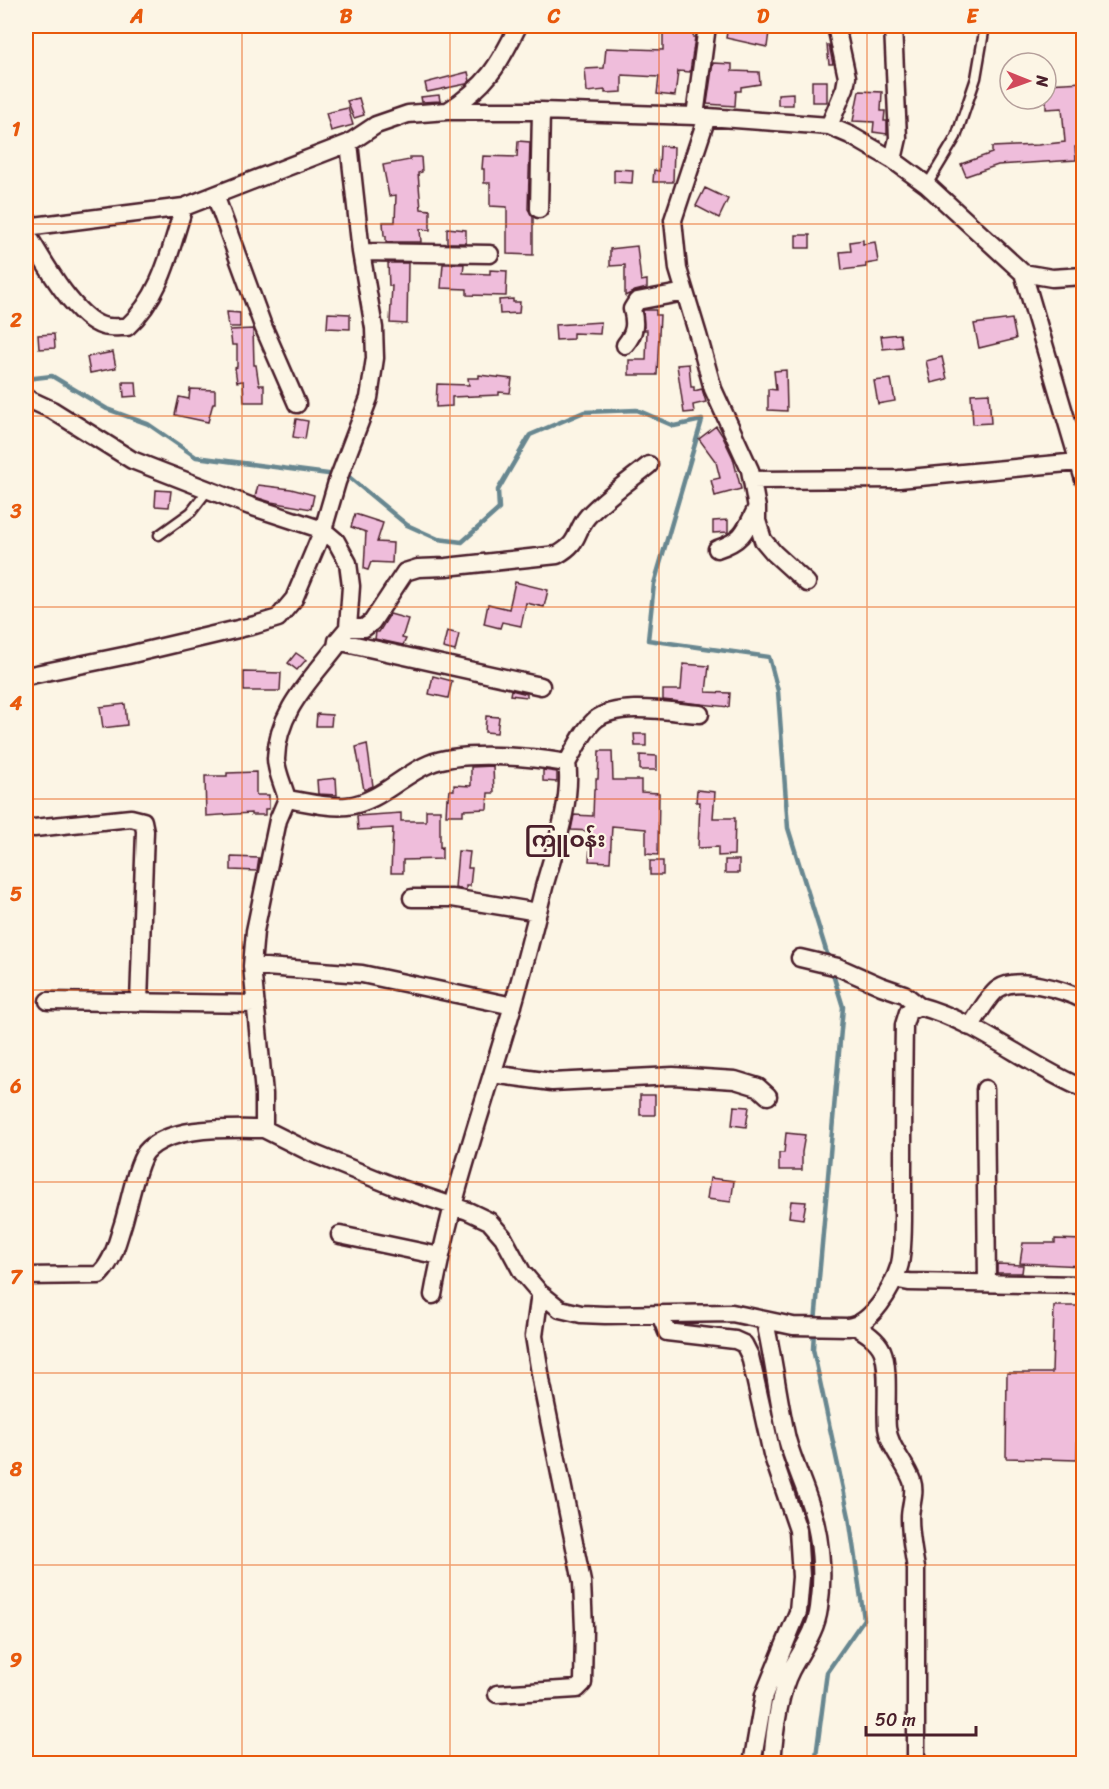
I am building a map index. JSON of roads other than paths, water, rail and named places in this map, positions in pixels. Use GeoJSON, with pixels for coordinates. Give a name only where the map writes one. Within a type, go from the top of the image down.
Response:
{"type":"FeatureCollection","features":[{"type":"Feature","properties":{"kind":"street"},"geometry":{"type":"LineString","coordinates":[[447,111],[482,85],[498,65],[518,26]]}},
{"type":"Feature","properties":{"kind":"street"},"geometry":{"type":"LineString","coordinates":[[707,26],[701,117],[673,220],[678,269],[712,389],[750,470],[757,521],[764,540],[774,553],[807,583]]}},
{"type":"Feature","properties":{"kind":"street"},"geometry":{"type":"LineString","coordinates":[[829,126],[845,88],[847,77],[836,26]]}},
{"type":"Feature","properties":{"kind":"street"},"geometry":{"type":"LineString","coordinates":[[893,26],[898,138],[893,160]]}},
{"type":"Feature","properties":{"kind":"street"},"geometry":{"type":"LineString","coordinates":[[184,207],[159,284],[142,313],[127,327],[103,326],[82,314],[45,266],[30,254],[26,230],[184,207],[349,143],[376,125],[408,114],[447,111],[541,111],[701,117],[829,126],[850,135],[893,160],[927,185],[1023,273],[1083,480]]}},
{"type":"Feature","properties":{"kind":"street"},"geometry":{"type":"LineString","coordinates":[[539,209],[541,111]]}},
{"type":"Feature","properties":{"kind":"street"},"geometry":{"type":"LineString","coordinates":[[26,676],[128,655],[278,618],[294,599],[323,530],[337,482],[369,398],[375,358],[374,327],[361,252],[349,143]]}},
{"type":"Feature","properties":{"kind":"street"},"geometry":{"type":"LineString","coordinates":[[215,195],[263,326],[297,404]]}},
{"type":"Feature","properties":{"kind":"street"},"geometry":{"type":"LineString","coordinates":[[361,252],[490,254]]}},
{"type":"Feature","properties":{"kind":"street"},"geometry":{"type":"LineString","coordinates":[[1023,273],[1052,278],[1083,276]]}},
{"type":"Feature","properties":{"kind":"street"},"geometry":{"type":"LineString","coordinates":[[625,345],[634,335],[632,309],[637,301],[685,292]]}},
{"type":"Feature","properties":{"kind":"street"},"geometry":{"type":"LineString","coordinates":[[26,398],[52,410],[132,460],[250,506],[323,530],[336,541],[348,563],[351,586],[348,628],[337,641],[336,648],[296,696],[281,724],[276,760],[287,799],[278,820],[255,931],[252,966],[264,1094],[264,1129]]}},
{"type":"Feature","properties":{"kind":"street"},"geometry":{"type":"LineString","coordinates":[[752,480],[899,479],[1078,462]]}},
{"type":"Feature","properties":{"kind":"street"},"geometry":{"type":"LineString","coordinates":[[348,628],[364,628],[372,622],[405,572],[418,568],[556,555],[567,549],[577,538],[586,518],[649,465]]}},
{"type":"Feature","properties":{"kind":"street"},"geometry":{"type":"LineString","coordinates":[[717,549],[732,544],[743,535],[757,508]]}},
{"type":"Feature","properties":{"kind":"street"},"geometry":{"type":"LineString","coordinates":[[337,641],[541,687]]}},
{"type":"Feature","properties":{"kind":"street"},"geometry":{"type":"LineString","coordinates":[[433,1295],[451,1207],[513,1006],[538,912],[570,780],[567,763],[589,728],[597,719],[605,715],[631,709],[700,714]]}},
{"type":"Feature","properties":{"kind":"street"},"geometry":{"type":"LineString","coordinates":[[287,799],[349,806],[366,800],[430,763],[455,758],[481,756],[567,763]]}},
{"type":"Feature","properties":{"kind":"street"},"geometry":{"type":"LineString","coordinates":[[34,828],[131,818],[143,821],[145,831],[139,1002]]}},
{"type":"Feature","properties":{"kind":"street"},"geometry":{"type":"LineString","coordinates":[[412,898],[452,898],[538,912]]}},
{"type":"Feature","properties":{"kind":"street"},"geometry":{"type":"LineString","coordinates":[[800,958],[830,965],[904,994],[919,1006],[939,1011],[1083,1089]]}},
{"type":"Feature","properties":{"kind":"street"},"geometry":{"type":"LineString","coordinates":[[252,966],[362,974],[513,1006]]}},
{"type":"Feature","properties":{"kind":"street"},"geometry":{"type":"LineString","coordinates":[[970,1027],[998,989],[1013,984],[1032,984],[1083,1000]]}},
{"type":"Feature","properties":{"kind":"street"},"geometry":{"type":"LineString","coordinates":[[48,1001],[256,1004]]}},
{"type":"Feature","properties":{"kind":"street"},"geometry":{"type":"LineString","coordinates":[[26,1276],[99,1275],[108,1266],[146,1152],[161,1142],[178,1133],[264,1129],[312,1153],[489,1221],[503,1237],[522,1272],[540,1293],[560,1309],[581,1314],[732,1313],[750,1316],[765,1322],[793,1326],[855,1326],[873,1312],[901,1280],[904,1026],[908,1012],[919,1006]]}},
{"type":"Feature","properties":{"kind":"street"},"geometry":{"type":"LineString","coordinates":[[492,1074],[552,1082],[673,1076],[735,1080],[758,1087],[768,1096]]}},
{"type":"Feature","properties":{"kind":"street"},"geometry":{"type":"LineString","coordinates":[[985,1089],[987,1284]]}},
{"type":"Feature","properties":{"kind":"street"},"geometry":{"type":"LineString","coordinates":[[340,1235],[440,1256]]}},
{"type":"Feature","properties":{"kind":"street"},"geometry":{"type":"LineString","coordinates":[[901,1280],[939,1283],[1083,1285]]}},
{"type":"Feature","properties":{"kind":"street"},"geometry":{"type":"LineString","coordinates":[[497,1694],[577,1689],[583,1683],[582,1582],[544,1397],[534,1336],[540,1293]]}},
{"type":"Feature","properties":{"kind":"street"},"geometry":{"type":"LineString","coordinates":[[660,1315],[667,1332],[735,1340],[744,1344],[750,1356],[772,1454],[798,1530],[801,1577],[798,1612],[764,1695],[752,1764]]}},
{"type":"Feature","properties":{"kind":"street"},"geometry":{"type":"LineString","coordinates":[[765,1322],[788,1442],[810,1504],[821,1564],[816,1626],[783,1689],[772,1764]]}},
{"type":"Feature","properties":{"kind":"street"},"geometry":{"type":"LineString","coordinates":[[855,1326],[873,1337],[883,1351],[887,1427],[891,1444],[912,1482],[916,1764]]}},
{"type":"Feature","properties":{"kind":"lane"},"geometry":{"type":"LineString","coordinates":[[927,185],[956,136],[976,78],[984,26]]}},
{"type":"Feature","properties":{"kind":"lane"},"geometry":{"type":"LineString","coordinates":[[159,535],[191,512],[208,490]]}},
{"type":"Feature","properties":{"kind":"waterway"},"geometry":{"type":"LineString","coordinates":[[26,379],[52,376],[107,409],[148,424],[196,457],[336,475]]}},
{"type":"Feature","properties":{"kind":"waterway"},"geometry":{"type":"LineString","coordinates":[[344,477],[349,477],[407,525],[438,539],[462,542],[499,509],[498,490],[530,435],[584,412],[637,410],[674,426],[702,420],[654,584],[648,640],[769,657],[778,691],[788,828],[829,960]]}},
{"type":"Feature","properties":{"kind":"waterway"},"geometry":{"type":"LineString","coordinates":[[815,1323],[843,1007],[832,971]]}},
{"type":"Feature","properties":{"kind":"waterway"},"geometry":{"type":"LineString","coordinates":[[814,1331],[813,1349],[849,1517],[864,1619],[827,1672],[815,1764]]}},
{"type":"Feature","properties":{"kind":"district","name":"ကြူဝန်း"},"geometry":{"type":"Point","coordinates":[565,839]}}]}
